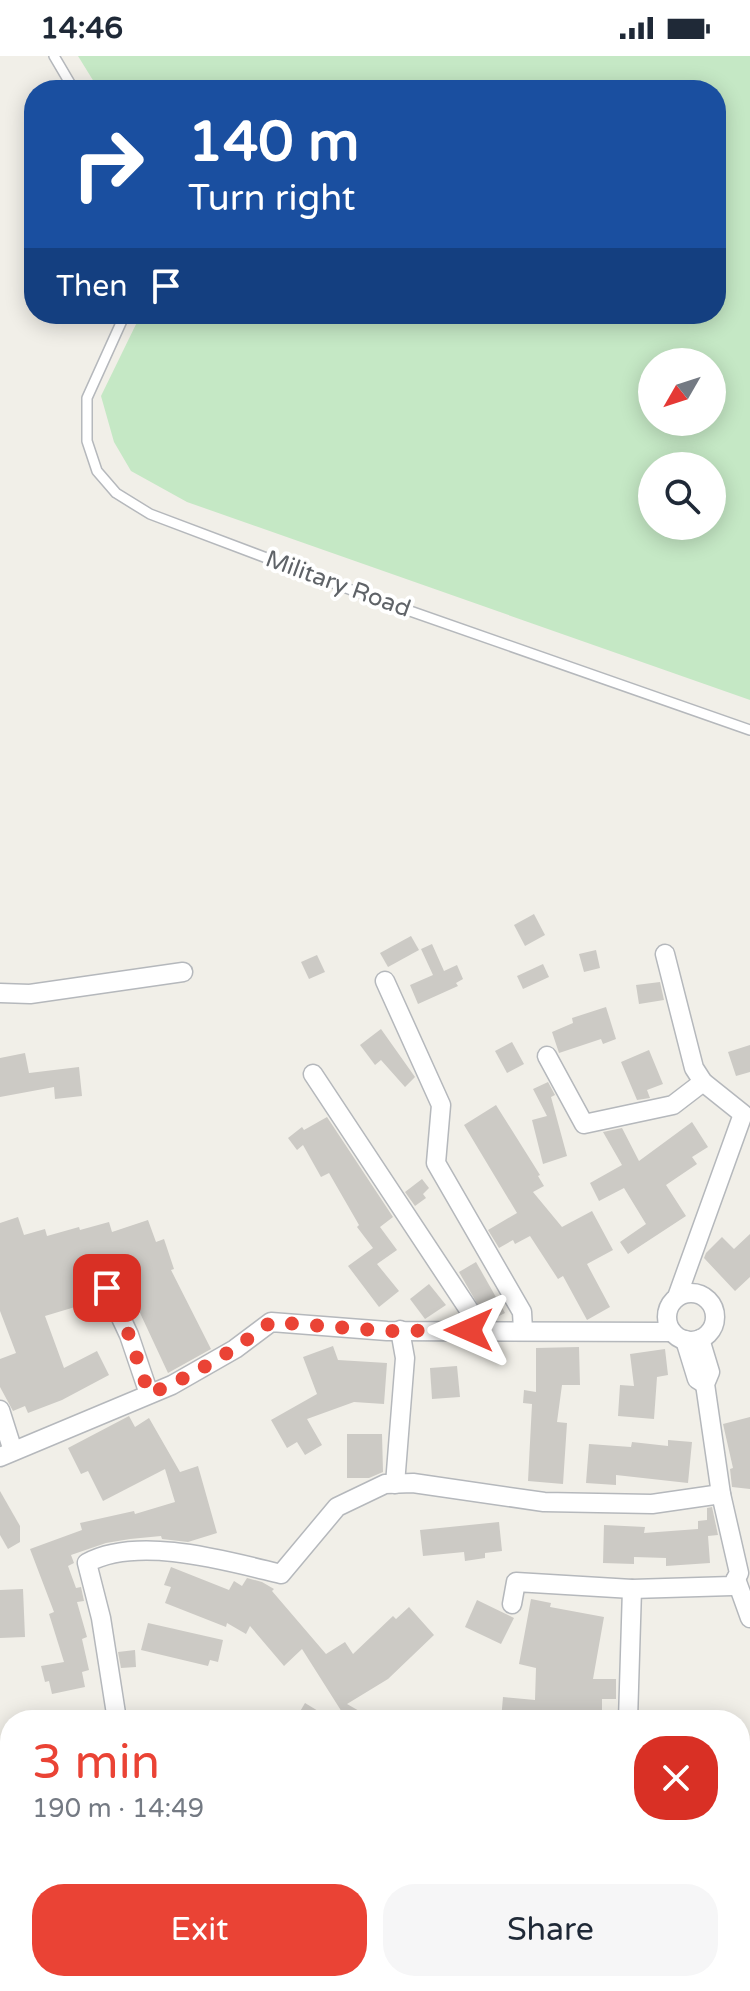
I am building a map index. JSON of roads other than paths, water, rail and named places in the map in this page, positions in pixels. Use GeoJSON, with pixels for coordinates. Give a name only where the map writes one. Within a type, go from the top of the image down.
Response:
{"type":"FeatureCollection","features":[{"type":"Feature","properties":{"kind":"street"},"geometry":{"type":"LineString","coordinates":[[512,1604],[516,1582],[632,1589],[732,1586],[739,1573],[721,1494],[705,1384],[710,1372],[686,1337],[667,1318],[743,1114],[703,1082],[694,1068],[665,954]]}},
{"type":"Feature","properties":{"kind":"street"},"geometry":{"type":"LineString","coordinates":[[0,993],[30,994],[183,972]]}},
{"type":"Feature","properties":{"kind":"street"},"geometry":{"type":"LineString","coordinates":[[385,981],[441,1105],[436,1163],[522,1312],[523,1330]]}},
{"type":"Feature","properties":{"kind":"street"},"geometry":{"type":"LineString","coordinates":[[547,1056],[584,1124],[673,1105],[703,1082]]}},
{"type":"Feature","properties":{"kind":"street"},"geometry":{"type":"LineString","coordinates":[[313,1074],[469,1310],[469,1330]]}},
{"type":"Feature","properties":{"kind":"street"},"geometry":{"type":"LineString","coordinates":[[107,1288],[129,1335],[149,1394]]}},
{"type":"Feature","properties":{"kind":"street"},"geometry":{"type":"LineString","coordinates":[[0,1410],[6,1454],[172,1385],[235,1349],[271,1322],[400,1330],[616,1332],[686,1337],[711,1329],[713,1306],[708,1299],[693,1293],[652,1319],[616,1332]]}},
{"type":"Feature","properties":{"kind":"street"},"geometry":{"type":"LineString","coordinates":[[395,1484],[405,1358],[400,1330]]}},
{"type":"Feature","properties":{"kind":"street"},"geometry":{"type":"LineString","coordinates":[[115,1710],[101,1618],[87,1563],[101,1556],[150,1551],[223,1560],[281,1574],[337,1507],[385,1484],[413,1483],[544,1502],[652,1504],[721,1494]]}},
{"type":"Feature","properties":{"kind":"street"},"geometry":{"type":"LineString","coordinates":[[736,1579],[750,1618]]}},
{"type":"Feature","properties":{"kind":"street"},"geometry":{"type":"LineString","coordinates":[[628,1710],[632,1589]]}},
{"type":"Feature","properties":{"kind":"lane"},"geometry":{"type":"LineString","coordinates":[[54,56],[68,80]]}},
{"type":"Feature","properties":{"kind":"lane","name":"Military Road"},"geometry":{"type":"LineString","coordinates":[[120,324],[87,398],[87,441],[97,471],[116,493],[150,514],[370,597],[750,730]]}}]}
